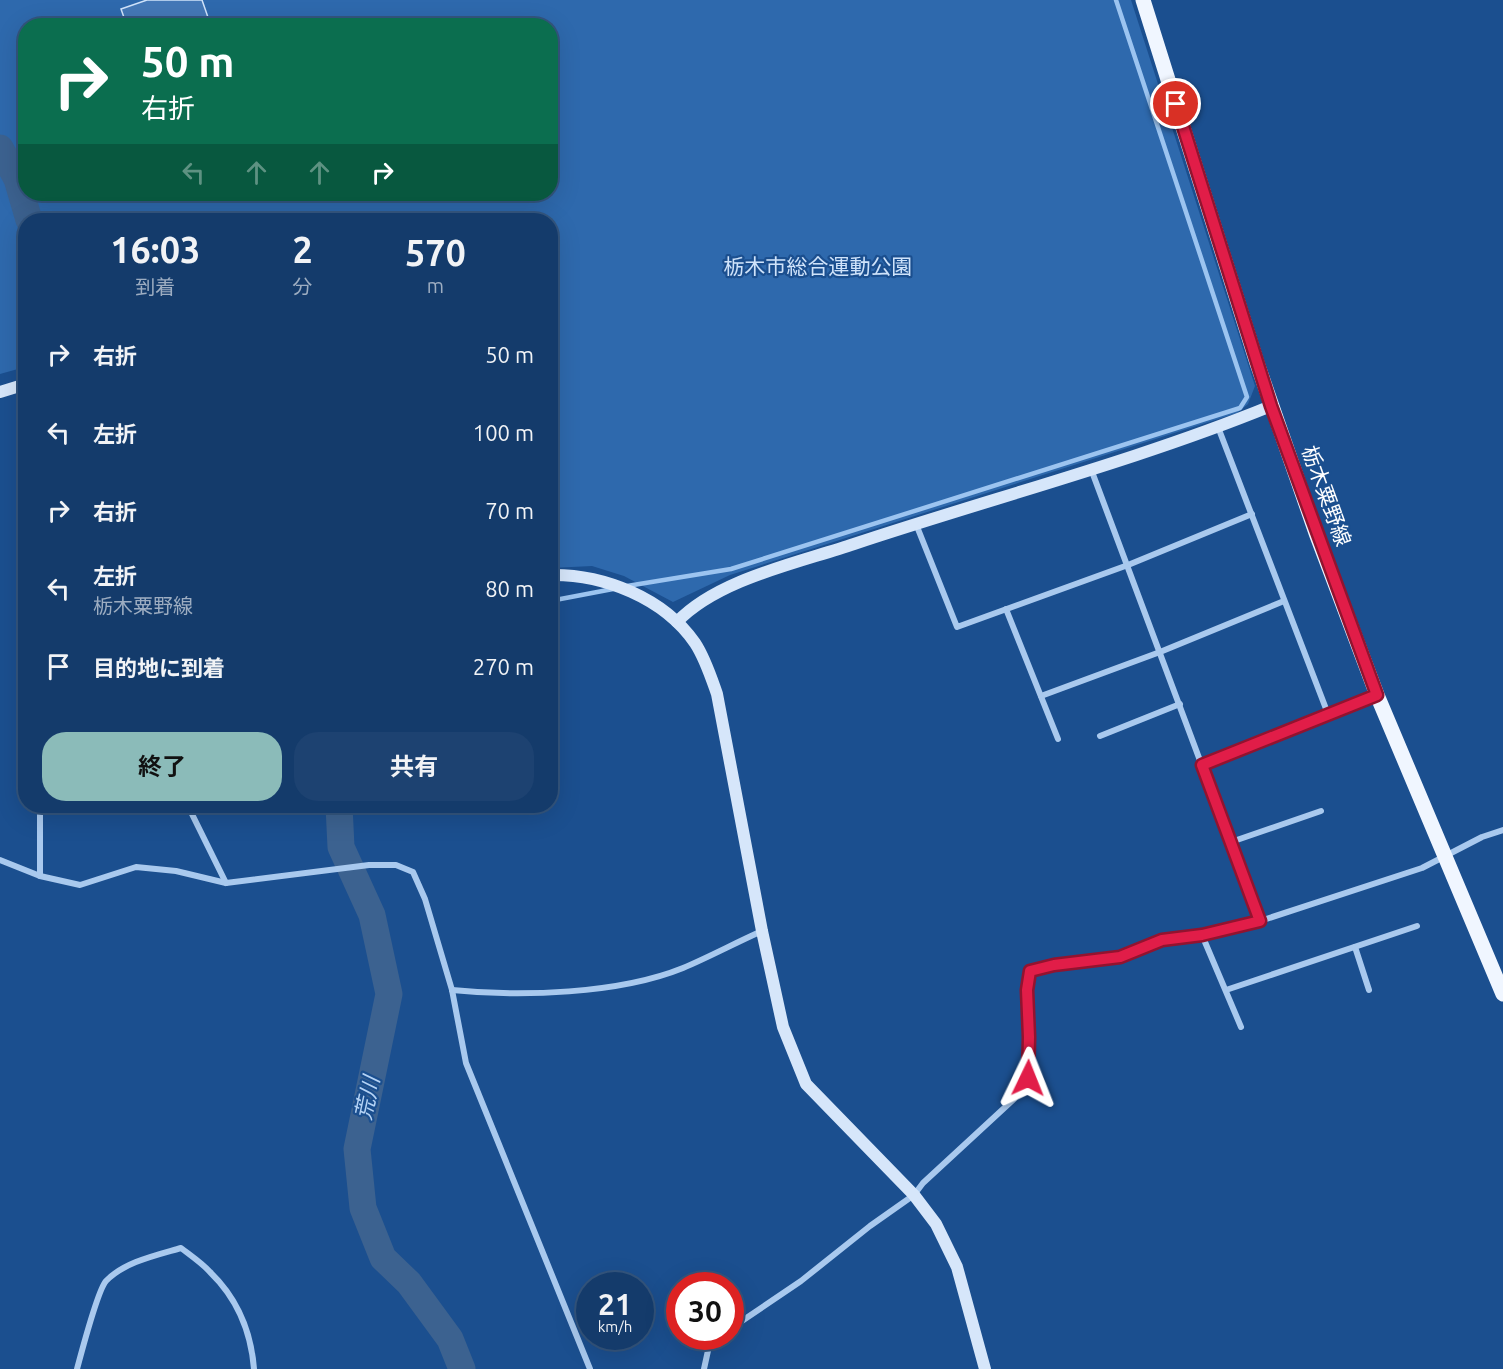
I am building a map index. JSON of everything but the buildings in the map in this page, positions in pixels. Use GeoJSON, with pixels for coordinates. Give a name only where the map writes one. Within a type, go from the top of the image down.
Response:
{"type":"FeatureCollection","features":[{"type":"Feature","properties":{"kind":"main road","name":"栃木粟野線"},"geometry":{"type":"LineString","coordinates":[[1143,0],[1271,406],[1377,695],[1503,994]]}},
{"type":"Feature","properties":{"kind":"street"},"geometry":{"type":"LineString","coordinates":[[0,392],[18,386]]}},
{"type":"Feature","properties":{"kind":"street"},"geometry":{"type":"LineString","coordinates":[[677,622],[706,598],[737,583],[1218,426],[1271,406]]}},
{"type":"Feature","properties":{"kind":"street"},"geometry":{"type":"LineString","coordinates":[[1218,426],[1328,714]]}},
{"type":"Feature","properties":{"kind":"street"},"geometry":{"type":"LineString","coordinates":[[1090,468],[1260,921]]}},
{"type":"Feature","properties":{"kind":"street"},"geometry":{"type":"LineString","coordinates":[[916,523],[957,627],[1128,565],[1252,514]]}},
{"type":"Feature","properties":{"kind":"street"},"geometry":{"type":"LineString","coordinates":[[558,576],[615,584],[646,599],[677,622],[695,643],[717,694],[762,931],[783,1027],[806,1084],[914,1195],[936,1224],[957,1267],[985,1369]]}},
{"type":"Feature","properties":{"kind":"street"},"geometry":{"type":"LineString","coordinates":[[1041,696],[1160,652],[1284,601]]}},
{"type":"Feature","properties":{"kind":"street"},"geometry":{"type":"LineString","coordinates":[[1006,609],[1058,739]]}},
{"type":"Feature","properties":{"kind":"street"},"geometry":{"type":"LineString","coordinates":[[1202,765],[1377,695]]}},
{"type":"Feature","properties":{"kind":"street"},"geometry":{"type":"LineString","coordinates":[[1100,736],[1180,704]]}},
{"type":"Feature","properties":{"kind":"street"},"geometry":{"type":"LineString","coordinates":[[1231,842],[1321,811]]}},
{"type":"Feature","properties":{"kind":"street"},"geometry":{"type":"LineString","coordinates":[[40,813],[40,876]]}},
{"type":"Feature","properties":{"kind":"street"},"geometry":{"type":"LineString","coordinates":[[191,813],[226,883]]}},
{"type":"Feature","properties":{"kind":"street"},"geometry":{"type":"LineString","coordinates":[[744,1320],[801,1281],[870,1226],[914,1195],[923,1183],[1014,1099],[1028,1078],[1027,990],[1030,971],[1054,965],[1120,957],[1162,940],[1202,935],[1260,921],[1422,868],[1482,837],[1503,830]]}},
{"type":"Feature","properties":{"kind":"street"},"geometry":{"type":"LineString","coordinates":[[0,860],[40,876],[80,885],[136,867],[176,871],[226,883],[369,865],[396,865],[413,872],[425,899],[452,990],[466,1063],[590,1369]]}},
{"type":"Feature","properties":{"kind":"street"},"geometry":{"type":"LineString","coordinates":[[1226,990],[1417,926]]}},
{"type":"Feature","properties":{"kind":"street"},"geometry":{"type":"LineString","coordinates":[[452,990],[484,993],[585,990],[640,982],[682,969],[762,931]]}},
{"type":"Feature","properties":{"kind":"street"},"geometry":{"type":"LineString","coordinates":[[1202,935],[1241,1027]]}},
{"type":"Feature","properties":{"kind":"street"},"geometry":{"type":"LineString","coordinates":[[1355,946],[1369,990]]}},
{"type":"Feature","properties":{"kind":"street"},"geometry":{"type":"LineString","coordinates":[[78,1369],[83,1344],[105,1282],[132,1263],[181,1248],[210,1272],[238,1308],[252,1344],[254,1369]]}},
{"type":"Feature","properties":{"kind":"street"},"geometry":{"type":"LineString","coordinates":[[704,1369],[708,1350]]}},
{"type":"Feature","properties":{"kind":"green space","name":"栃木市総合運動公園"},"geometry":{"type":"Polygon","coordinates":[[[0,0],[1131,0],[1255,386],[1248,404],[1237,413],[730,575],[673,602],[624,576],[592,566],[558,568],[558,213],[18,213],[18,369],[0,374],[0,0]]]}},
{"type":"Feature","properties":{"kind":"waterway"},"geometry":{"type":"LineString","coordinates":[[627,586],[731,569],[1240,408],[1247,397],[1116,0]]}},
{"type":"Feature","properties":{"kind":"waterway","name":"荒川"},"geometry":{"type":"LineString","coordinates":[[0,148],[18,182]]}},
{"type":"Feature","properties":{"kind":"waterway","name":"荒川"},"geometry":{"type":"LineString","coordinates":[[23,201],[27,213]]}},
{"type":"Feature","properties":{"kind":"waterway"},"geometry":{"type":"LineString","coordinates":[[558,599],[613,589]]}},
{"type":"Feature","properties":{"kind":"waterway","name":"荒川"},"geometry":{"type":"LineString","coordinates":[[339,813],[341,847],[372,915],[389,994],[357,1149],[363,1208],[383,1258],[409,1283],[450,1339],[462,1369]]}},
{"type":"Feature","properties":{"kind":"route"},"geometry":{"type":"LineString","coordinates":[[1028,1078],[1027,990],[1030,971],[1054,965],[1120,957],[1162,940],[1202,935],[1260,921],[1202,765],[1377,695],[1271,406],[1176,104]]}}]}
